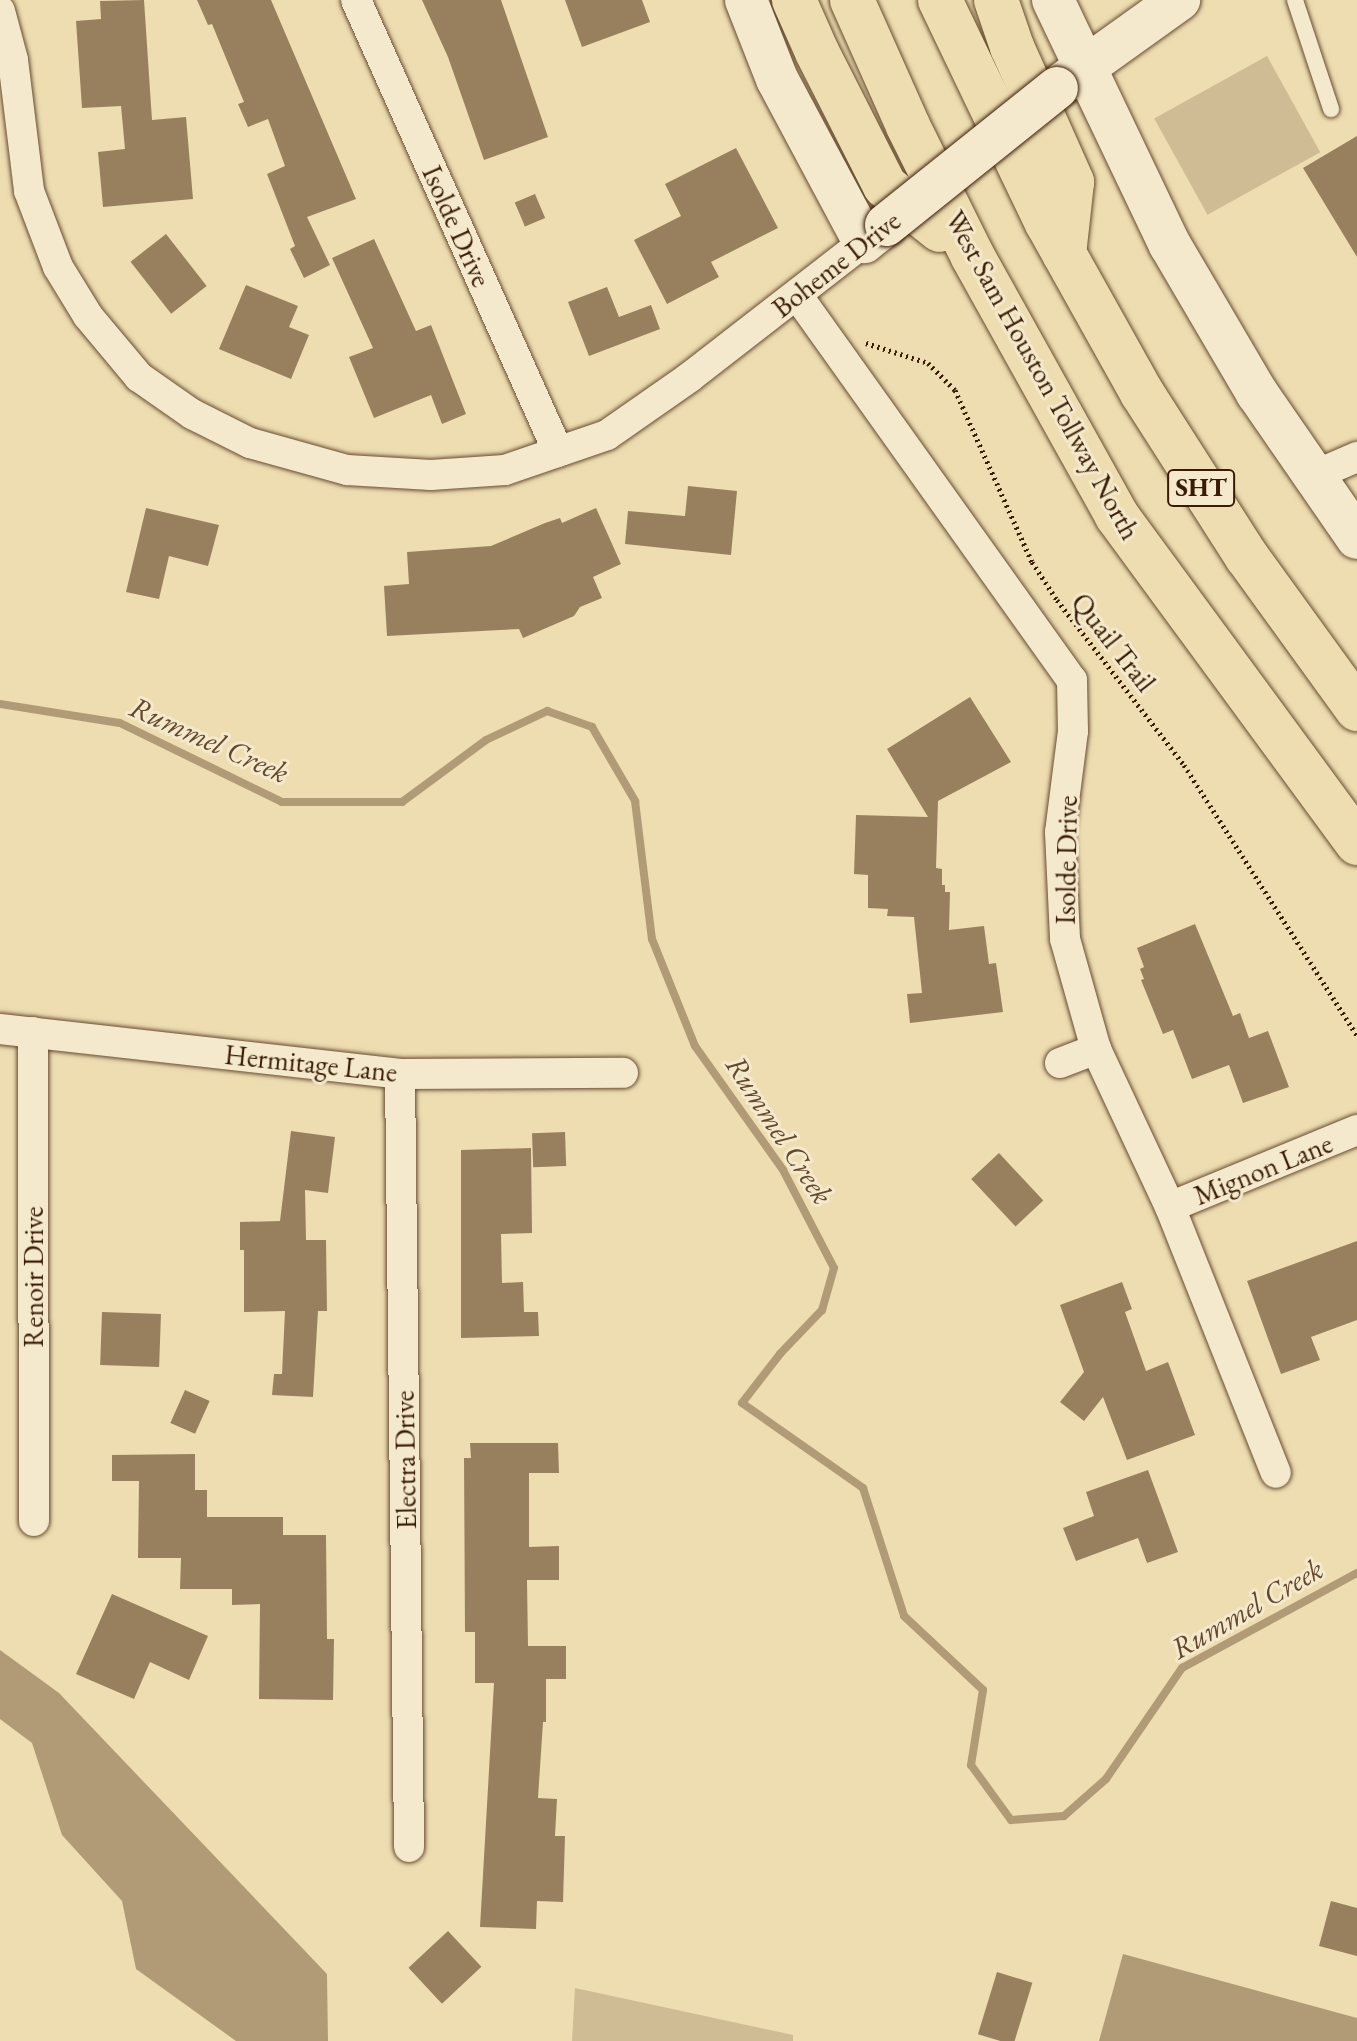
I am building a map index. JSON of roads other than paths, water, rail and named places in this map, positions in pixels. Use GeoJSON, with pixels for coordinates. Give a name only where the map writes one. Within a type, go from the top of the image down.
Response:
{"type":"FeatureCollection","features":[{"type":"Feature","properties":{"kind":"highway"},"geometry":{"type":"LineString","coordinates":[[794,0],[885,186],[973,257]]}},
{"type":"Feature","properties":{"kind":"highway","name":"West Sam Houston Tollway North"},"geometry":{"type":"LineString","coordinates":[[852,0],[908,126],[973,257],[1117,516],[1357,843]]}},
{"type":"Feature","properties":{"kind":"highway","name":"SHT"},"geometry":{"type":"LineString","coordinates":[[940,0],[982,93],[1064,254],[1200,485],[1357,709]]}},
{"type":"Feature","properties":{"kind":"highway"},"geometry":{"type":"LineString","coordinates":[[996,0],[1012,47],[1072,182],[1064,254]]}},
{"type":"Feature","properties":{"kind":"main road"},"geometry":{"type":"LineString","coordinates":[[746,0],[777,79],[875,233]]}},
{"type":"Feature","properties":{"kind":"main road"},"geometry":{"type":"LineString","coordinates":[[1053,0],[1070,78],[1257,393],[1357,538]]}},
{"type":"Feature","properties":{"kind":"main road","name":"Boheme Drive"},"geometry":{"type":"LineString","coordinates":[[875,233],[1070,78],[1179,0]]}},
{"type":"Feature","properties":{"kind":"street","name":"Isolde Drive"},"geometry":{"type":"LineString","coordinates":[[356,0],[558,452]]}},
{"type":"Feature","properties":{"kind":"street"},"geometry":{"type":"LineString","coordinates":[[0,11],[13,60],[29,191],[66,280],[88,316],[139,377],[192,414],[250,443],[347,470],[431,475],[505,470],[558,452]]}},
{"type":"Feature","properties":{"kind":"street","name":"Boheme Drive"},"geometry":{"type":"LineString","coordinates":[[558,452],[607,435],[690,377],[875,233]]}},
{"type":"Feature","properties":{"kind":"street","name":"Isolde Drive"},"geometry":{"type":"LineString","coordinates":[[797,295],[1072,680],[1073,731],[1060,832],[1065,939],[1096,1049],[1170,1207],[1276,1473]]}},
{"type":"Feature","properties":{"kind":"street"},"geometry":{"type":"LineString","coordinates":[[1313,476],[1357,457]]}},
{"type":"Feature","properties":{"kind":"street","name":"Hermitage Lane"},"geometry":{"type":"LineString","coordinates":[[0,1029],[400,1074],[623,1073]]}},
{"type":"Feature","properties":{"kind":"street","name":"Renoir Drive"},"geometry":{"type":"LineString","coordinates":[[33,1032],[34,1521]]}},
{"type":"Feature","properties":{"kind":"street"},"geometry":{"type":"LineString","coordinates":[[1060,1063],[1096,1049]]}},
{"type":"Feature","properties":{"kind":"street","name":"Electra Drive"},"geometry":{"type":"LineString","coordinates":[[400,1074],[409,1847]]}},
{"type":"Feature","properties":{"kind":"street","name":"Mignon Lane"},"geometry":{"type":"LineString","coordinates":[[1170,1207],[1357,1130]]}},
{"type":"Feature","properties":{"kind":"lane"},"geometry":{"type":"LineString","coordinates":[[1295,0],[1331,109]]}},
{"type":"Feature","properties":{"kind":"waterway","name":"Rummel Creek"},"geometry":{"type":"LineString","coordinates":[[0,704],[120,723],[282,802],[402,802],[486,740],[547,711],[592,727],[635,801],[652,939],[695,1046],[783,1170],[834,1268],[822,1310],[780,1354],[742,1403],[863,1488],[904,1616],[983,1690],[971,1765],[1011,1820],[1064,1816],[1106,1779],[1182,1668],[1357,1573]]}}]}
